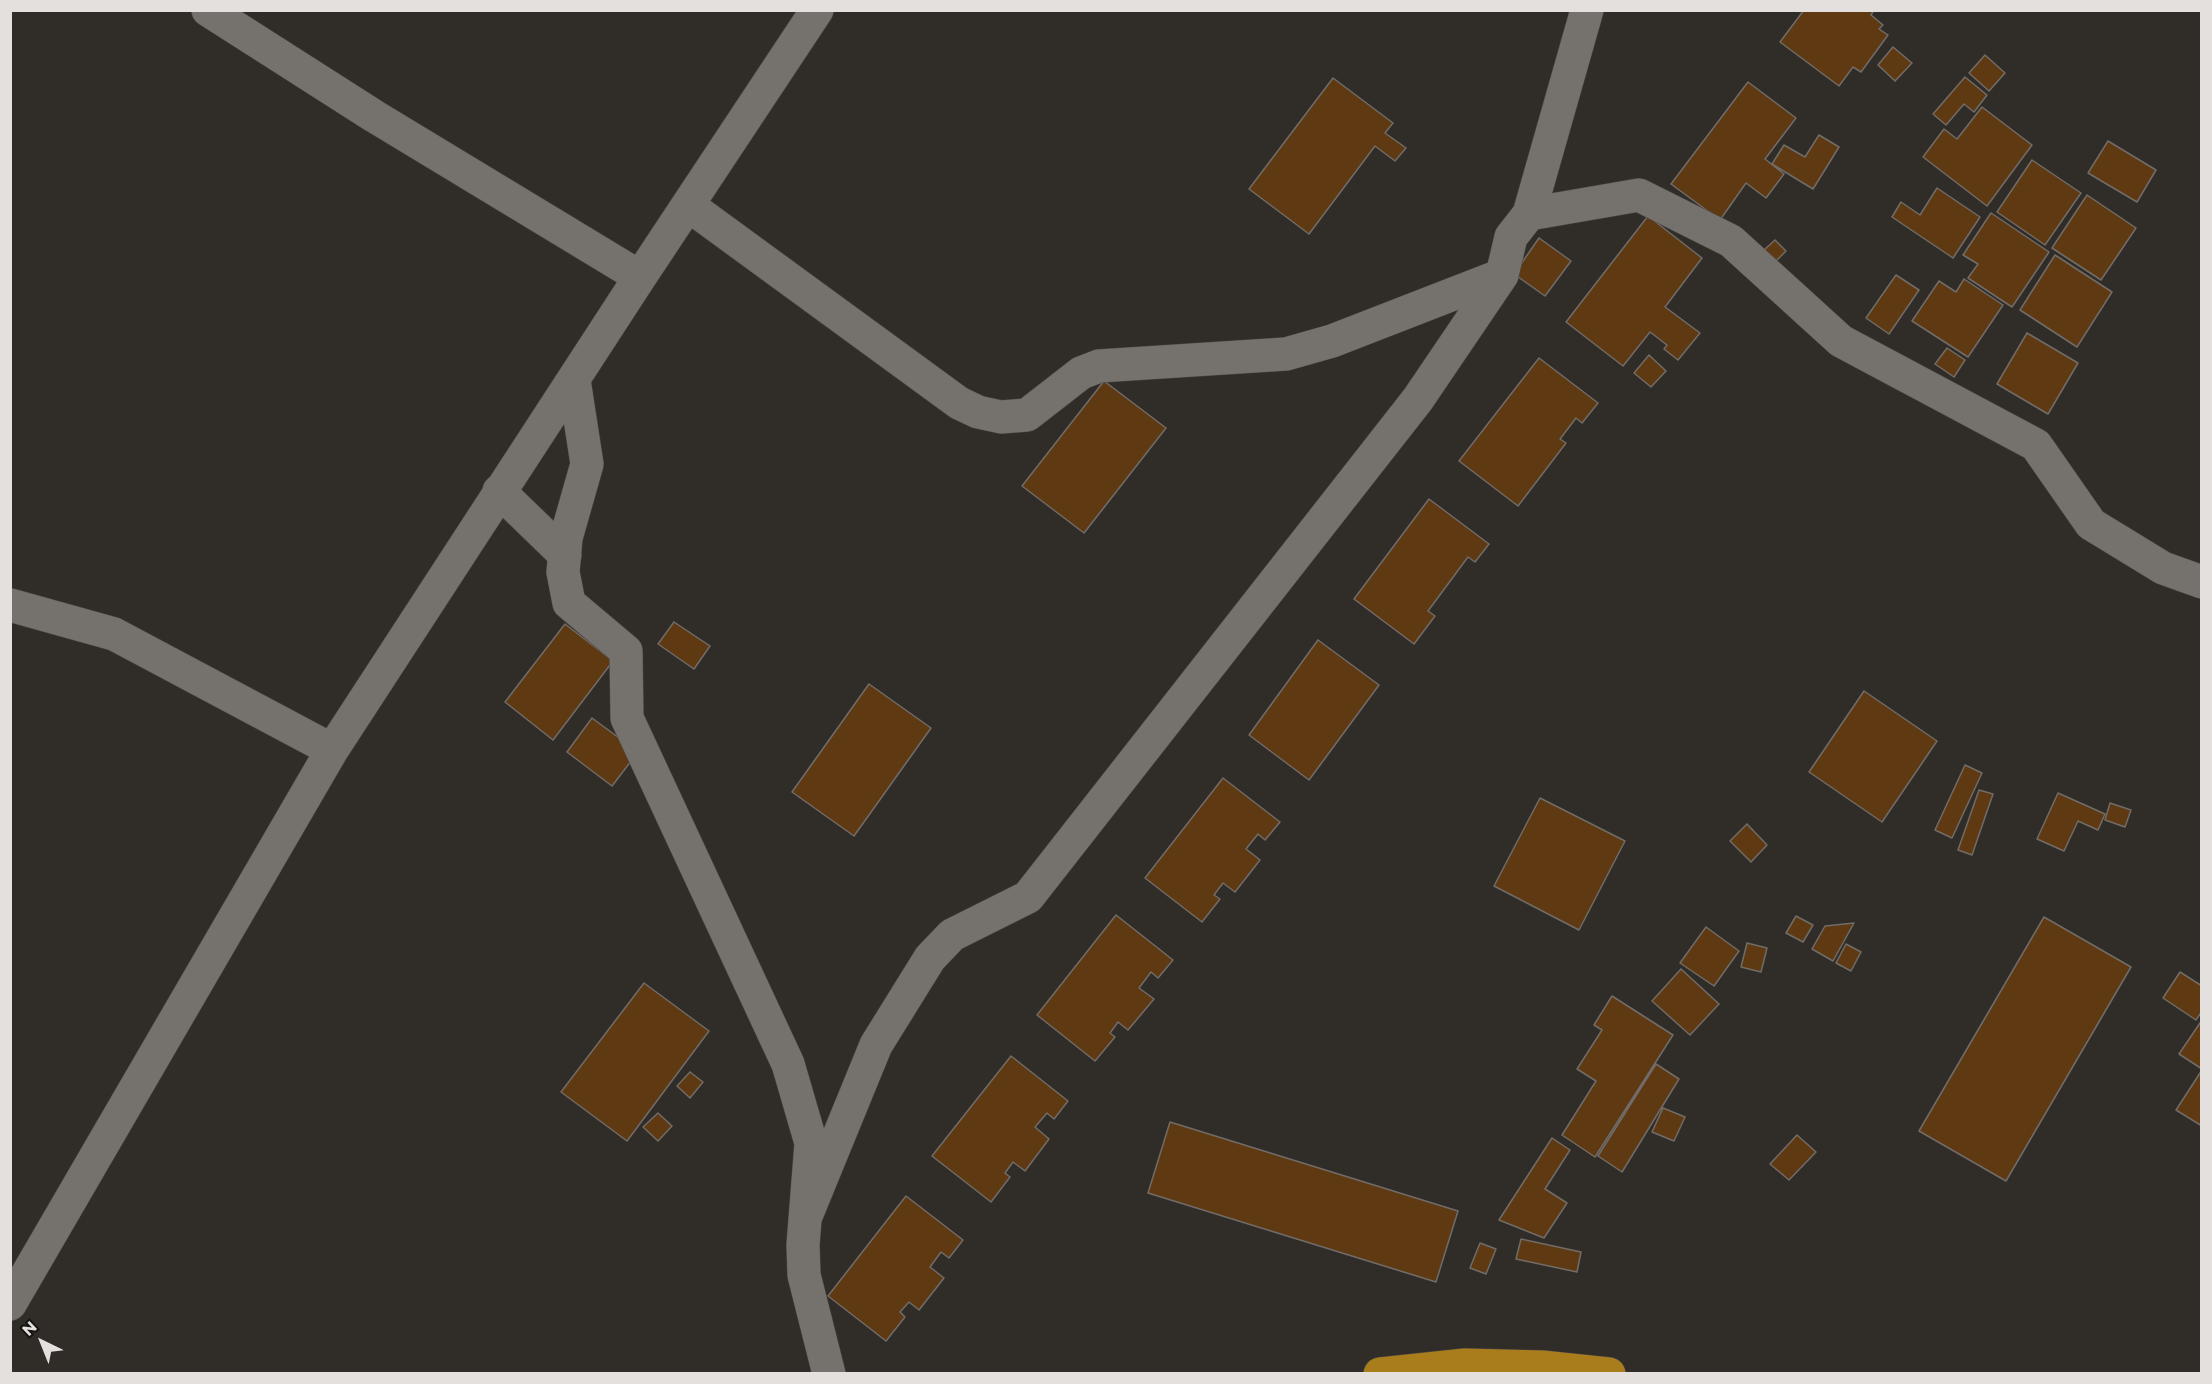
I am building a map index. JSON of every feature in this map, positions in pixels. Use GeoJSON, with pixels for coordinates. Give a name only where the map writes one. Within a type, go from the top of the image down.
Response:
{"type":"FeatureCollection","features":[{"type":"Feature","properties":{"kind":"highway"},"geometry":{"type":"LineString","coordinates":[[1380,1374],[1465,1365],[1542,1367],[1608,1374]]}},
{"type":"Feature","properties":{"kind":"street"},"geometry":{"type":"LineString","coordinates":[[208,10],[374,116],[640,277]]}},
{"type":"Feature","properties":{"kind":"street"},"geometry":{"type":"LineString","coordinates":[[10,1304],[333,750],[499,491],[817,10]]}},
{"type":"Feature","properties":{"kind":"street"},"geometry":{"type":"LineString","coordinates":[[806,1216],[876,1044],[930,958],[952,935],[1028,897],[1418,399],[1502,275],[1511,237],[1529,214],[1587,10]]}},
{"type":"Feature","properties":{"kind":"street"},"geometry":{"type":"LineString","coordinates":[[1529,214],[1639,195],[1731,241],[1840,341],[2036,446],[2091,524],[2163,568],[2202,582]]}},
{"type":"Feature","properties":{"kind":"street"},"geometry":{"type":"LineString","coordinates":[[688,205],[959,403],[978,412],[1000,417],[1026,415],[1081,373],[1099,366],[1286,354],[1332,341],[1502,275]]}},
{"type":"Feature","properties":{"kind":"street"},"geometry":{"type":"LineString","coordinates":[[574,380],[587,464],[584,480],[569,522],[563,572],[568,603],[626,651],[627,718],[788,1064],[811,1143],[803,1245],[804,1275],[829,1374]]}},
{"type":"Feature","properties":{"kind":"street"},"geometry":{"type":"LineString","coordinates":[[499,491],[565,555]]}},
{"type":"Feature","properties":{"kind":"street"},"geometry":{"type":"LineString","coordinates":[[10,605],[114,634],[333,750]]}},
{"type":"Feature","properties":{"kind":"building"},"geometry":{"type":"Polygon","coordinates":[[[1804,10],[1874,10],[1871,15],[1883,25],[1879,29],[1888,35],[1861,72],[1853,67],[1839,86],[1780,42],[1804,10]]]}},
{"type":"Feature","properties":{"kind":"building"},"geometry":{"type":"Polygon","coordinates":[[[1893,47],[1912,63],[1895,81],[1878,65],[1893,47]]]}},
{"type":"Feature","properties":{"kind":"building"},"geometry":{"type":"Polygon","coordinates":[[[1985,55],[2005,73],[1989,91],[1969,73],[1985,55]]]}},
{"type":"Feature","properties":{"kind":"building"},"geometry":{"type":"Polygon","coordinates":[[[1965,77],[1987,95],[1974,112],[1964,104],[1946,125],[1933,114],[1965,77]]]}},
{"type":"Feature","properties":{"kind":"building"},"geometry":{"type":"Polygon","coordinates":[[[1333,78],[1393,123],[1385,133],[1406,148],[1395,161],[1375,146],[1309,234],[1249,189],[1333,78]]]}},
{"type":"Feature","properties":{"kind":"building"},"geometry":{"type":"Polygon","coordinates":[[[1748,82],[1796,118],[1765,159],[1784,174],[1766,198],[1746,183],[1720,220],[1671,184],[1748,82]]]}},
{"type":"Feature","properties":{"kind":"building"},"geometry":{"type":"Polygon","coordinates":[[[1982,107],[2032,145],[1987,206],[1923,157],[1944,129],[1957,139],[1982,107]]]}},
{"type":"Feature","properties":{"kind":"building"},"geometry":{"type":"Polygon","coordinates":[[[1819,135],[1839,147],[1813,189],[1772,164],[1784,145],[1805,157],[1819,135]]]}},
{"type":"Feature","properties":{"kind":"building"},"geometry":{"type":"Polygon","coordinates":[[[2108,141],[2156,170],[2137,202],[2088,173],[2108,141]]]}},
{"type":"Feature","properties":{"kind":"building"},"geometry":{"type":"Polygon","coordinates":[[[2032,160],[2081,193],[2045,245],[1997,212],[2032,160]]]}},
{"type":"Feature","properties":{"kind":"building"},"geometry":{"type":"Polygon","coordinates":[[[1937,188],[1980,217],[1953,258],[1892,217],[1901,202],[1920,215],[1937,188]]]}},
{"type":"Feature","properties":{"kind":"building"},"geometry":{"type":"Polygon","coordinates":[[[2087,195],[2136,228],[2101,280],[2052,248],[2087,195]]]}},
{"type":"Feature","properties":{"kind":"building"},"geometry":{"type":"Polygon","coordinates":[[[1991,213],[2049,252],[2012,307],[1968,278],[1978,264],[1963,255],[1991,213]]]}},
{"type":"Feature","properties":{"kind":"building"},"geometry":{"type":"Polygon","coordinates":[[[1648,216],[1702,258],[1665,307],[1700,333],[1678,360],[1664,349],[1667,345],[1650,332],[1623,366],[1566,322],[1648,216]]]}},
{"type":"Feature","properties":{"kind":"building"},"geometry":{"type":"Polygon","coordinates":[[[1539,238],[1571,261],[1545,296],[1514,274],[1539,238]]]}},
{"type":"Feature","properties":{"kind":"building"},"geometry":{"type":"Polygon","coordinates":[[[1775,240],[1786,251],[1775,262],[1764,250],[1775,240]]]}},
{"type":"Feature","properties":{"kind":"building"},"geometry":{"type":"Polygon","coordinates":[[[2055,255],[2112,292],[2077,347],[2020,310],[2055,255]]]}},
{"type":"Feature","properties":{"kind":"building"},"geometry":{"type":"Polygon","coordinates":[[[1896,275],[1919,290],[1889,334],[1866,318],[1896,275]]]}},
{"type":"Feature","properties":{"kind":"building"},"geometry":{"type":"Polygon","coordinates":[[[1964,279],[2003,305],[1968,357],[1912,321],[1939,281],[1956,292],[1964,279]]]}},
{"type":"Feature","properties":{"kind":"building"},"geometry":{"type":"Polygon","coordinates":[[[2027,333],[2078,363],[2048,414],[1997,384],[2027,333]]]}},
{"type":"Feature","properties":{"kind":"building"},"geometry":{"type":"Polygon","coordinates":[[[1947,348],[1965,360],[1954,377],[1935,364],[1947,348]]]}},
{"type":"Feature","properties":{"kind":"building"},"geometry":{"type":"Polygon","coordinates":[[[1649,355],[1666,371],[1651,387],[1634,373],[1649,355]]]}},
{"type":"Feature","properties":{"kind":"building"},"geometry":{"type":"Polygon","coordinates":[[[1539,358],[1598,403],[1582,423],[1576,418],[1560,439],[1566,443],[1518,506],[1459,461],[1539,358]]]}},
{"type":"Feature","properties":{"kind":"building"},"geometry":{"type":"Polygon","coordinates":[[[1104,381],[1166,428],[1084,533],[1022,486],[1104,381]]]}},
{"type":"Feature","properties":{"kind":"building"},"geometry":{"type":"Polygon","coordinates":[[[1429,499],[1489,544],[1475,562],[1468,557],[1428,611],[1435,616],[1414,644],[1354,599],[1429,499]]]}},
{"type":"Feature","properties":{"kind":"building"},"geometry":{"type":"Polygon","coordinates":[[[674,622],[710,646],[694,669],[658,644],[674,622]]]}},
{"type":"Feature","properties":{"kind":"building"},"geometry":{"type":"Polygon","coordinates":[[[565,624],[613,661],[553,740],[505,702],[565,624]]]}},
{"type":"Feature","properties":{"kind":"building"},"geometry":{"type":"Polygon","coordinates":[[[1318,640],[1379,685],[1309,780],[1249,735],[1318,640]]]}},
{"type":"Feature","properties":{"kind":"building"},"geometry":{"type":"Polygon","coordinates":[[[869,684],[931,728],[854,836],[792,792],[869,684]]]}},
{"type":"Feature","properties":{"kind":"building"},"geometry":{"type":"Polygon","coordinates":[[[1864,691],[1937,741],[1882,822],[1809,772],[1864,691]]]}},
{"type":"Feature","properties":{"kind":"building"},"geometry":{"type":"Polygon","coordinates":[[[592,718],[638,752],[612,786],[567,752],[592,718]]]}},
{"type":"Feature","properties":{"kind":"building"},"geometry":{"type":"Polygon","coordinates":[[[1965,765],[1982,773],[1952,838],[1935,830],[1965,765]]]}},
{"type":"Feature","properties":{"kind":"building"},"geometry":{"type":"Polygon","coordinates":[[[1223,778],[1280,822],[1265,840],[1258,834],[1246,849],[1260,860],[1235,892],[1223,883],[1214,895],[1220,899],[1202,922],[1145,878],[1223,778]]]}},
{"type":"Feature","properties":{"kind":"building"},"geometry":{"type":"Polygon","coordinates":[[[1979,790],[1993,794],[1972,855],[1958,850],[1979,790]]]}},
{"type":"Feature","properties":{"kind":"building"},"geometry":{"type":"Polygon","coordinates":[[[2058,793],[2105,814],[2098,830],[2078,821],[2064,851],[2037,839],[2058,793]]]}},
{"type":"Feature","properties":{"kind":"building"},"geometry":{"type":"Polygon","coordinates":[[[1540,798],[1625,841],[1579,930],[1494,886],[1540,798]]]}},
{"type":"Feature","properties":{"kind":"building"},"geometry":{"type":"Polygon","coordinates":[[[2110,803],[2131,810],[2125,827],[2105,820],[2110,803]]]}},
{"type":"Feature","properties":{"kind":"building"},"geometry":{"type":"Polygon","coordinates":[[[1747,824],[1767,845],[1751,862],[1730,841],[1747,824]]]}},
{"type":"Feature","properties":{"kind":"building"},"geometry":{"type":"Polygon","coordinates":[[[1116,915],[1173,960],[1158,978],[1151,972],[1139,988],[1154,999],[1128,1030],[1118,1022],[1110,1033],[1115,1037],[1095,1061],[1037,1015],[1116,915]]]}},
{"type":"Feature","properties":{"kind":"building"},"geometry":{"type":"Polygon","coordinates":[[[1796,916],[1813,925],[1803,942],[1786,933],[1796,916]]]}},
{"type":"Feature","properties":{"kind":"building"},"geometry":{"type":"Polygon","coordinates":[[[2044,917],[2131,967],[2006,1181],[1919,1131],[2044,917]]]}},
{"type":"Feature","properties":{"kind":"building"},"geometry":{"type":"Polygon","coordinates":[[[1854,923],[1833,961],[1812,949],[1825,926],[1854,923]]]}},
{"type":"Feature","properties":{"kind":"building"},"geometry":{"type":"Polygon","coordinates":[[[1706,927],[1739,951],[1714,986],[1680,963],[1706,927]]]}},
{"type":"Feature","properties":{"kind":"building"},"geometry":{"type":"Polygon","coordinates":[[[1747,943],[1767,948],[1761,972],[1741,967],[1747,943]]]}},
{"type":"Feature","properties":{"kind":"building"},"geometry":{"type":"Polygon","coordinates":[[[1846,944],[1861,952],[1851,971],[1836,963],[1846,944]]]}},
{"type":"Feature","properties":{"kind":"building"},"geometry":{"type":"Polygon","coordinates":[[[1681,969],[1719,1004],[1690,1035],[1652,1001],[1681,969]]]}},
{"type":"Feature","properties":{"kind":"building"},"geometry":{"type":"Polygon","coordinates":[[[2180,972],[2202,986],[2202,1011],[2196,1020],[2163,998],[2180,972]]]}},
{"type":"Feature","properties":{"kind":"building"},"geometry":{"type":"Polygon","coordinates":[[[644,983],[709,1031],[627,1141],[561,1092],[644,983]]]}},
{"type":"Feature","properties":{"kind":"building"},"geometry":{"type":"Polygon","coordinates":[[[1612,996],[1673,1035],[1595,1157],[1562,1135],[1596,1081],[1577,1069],[1602,1030],[1594,1025],[1612,996]]]}},
{"type":"Feature","properties":{"kind":"building"},"geometry":{"type":"Polygon","coordinates":[[[2202,1020],[2202,1069],[2179,1054],[2202,1020]]]}},
{"type":"Feature","properties":{"kind":"building"},"geometry":{"type":"Polygon","coordinates":[[[1011,1056],[1068,1101],[1054,1119],[1047,1113],[1035,1127],[1049,1139],[1025,1171],[1013,1162],[1005,1173],[1010,1177],[991,1202],[932,1156],[1011,1056]]]}},
{"type":"Feature","properties":{"kind":"building"},"geometry":{"type":"Polygon","coordinates":[[[1656,1064],[1679,1079],[1622,1172],[1598,1156],[1656,1064]]]}},
{"type":"Feature","properties":{"kind":"building"},"geometry":{"type":"Polygon","coordinates":[[[2202,1070],[2202,1126],[2176,1110],[2202,1070]]]}},
{"type":"Feature","properties":{"kind":"building"},"geometry":{"type":"Polygon","coordinates":[[[690,1072],[703,1082],[690,1098],[677,1086],[690,1072]]]}},
{"type":"Feature","properties":{"kind":"building"},"geometry":{"type":"Polygon","coordinates":[[[1663,1108],[1685,1117],[1674,1141],[1652,1132],[1663,1108]]]}},
{"type":"Feature","properties":{"kind":"building"},"geometry":{"type":"Polygon","coordinates":[[[658,1113],[672,1126],[658,1141],[643,1127],[658,1113]]]}},
{"type":"Feature","properties":{"kind":"building"},"geometry":{"type":"Polygon","coordinates":[[[1170,1122],[1458,1211],[1436,1282],[1148,1193],[1170,1122]]]}},
{"type":"Feature","properties":{"kind":"building"},"geometry":{"type":"Polygon","coordinates":[[[1797,1135],[1816,1152],[1789,1180],[1770,1164],[1797,1135]]]}},
{"type":"Feature","properties":{"kind":"building"},"geometry":{"type":"Polygon","coordinates":[[[1552,1138],[1570,1150],[1545,1189],[1567,1203],[1544,1238],[1499,1220],[1552,1138]]]}},
{"type":"Feature","properties":{"kind":"building"},"geometry":{"type":"Polygon","coordinates":[[[906,1196],[963,1240],[949,1258],[941,1252],[930,1267],[944,1278],[919,1310],[909,1302],[900,1312],[905,1317],[886,1341],[828,1296],[906,1196]]]}},
{"type":"Feature","properties":{"kind":"building"},"geometry":{"type":"Polygon","coordinates":[[[1521,1239],[1581,1252],[1577,1272],[1516,1259],[1521,1239]]]}},
{"type":"Feature","properties":{"kind":"building"},"geometry":{"type":"Polygon","coordinates":[[[1480,1243],[1496,1249],[1486,1274],[1470,1268],[1480,1243]]]}}]}
